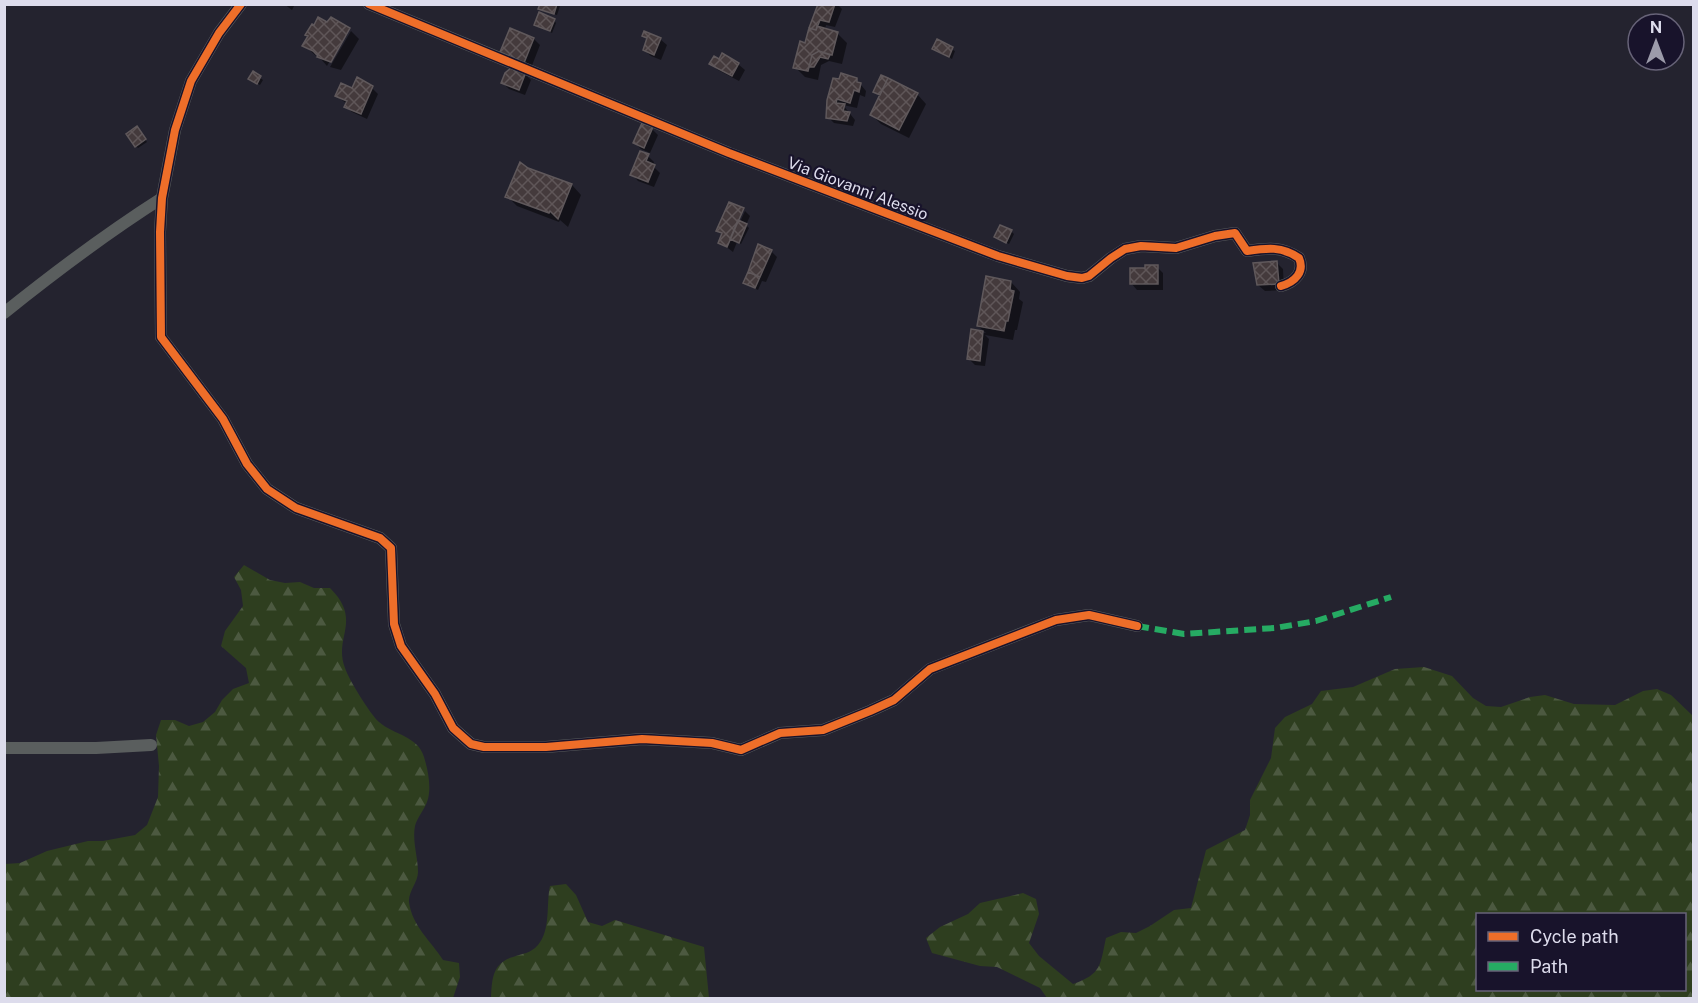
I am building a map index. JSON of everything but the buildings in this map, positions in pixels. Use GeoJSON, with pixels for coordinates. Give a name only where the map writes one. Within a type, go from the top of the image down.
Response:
{"type":"FeatureCollection","features":[{"type":"Feature","properties":{"kind":"street"},"geometry":{"type":"LineString","coordinates":[[241,4],[219,33],[191,81],[175,130],[162,198],[161,337],[223,419],[247,464],[267,489],[296,508],[380,538],[392,548],[394,624],[401,646],[435,694],[453,728],[471,744],[484,747],[546,747],[642,739],[712,743],[741,750],[780,733],[823,730],[870,711],[894,700],[930,669],[1056,620],[1089,615],[1137,626]]}},
{"type":"Feature","properties":{"kind":"street","name":"Via Giovanni Alessio"},"geometry":{"type":"LineString","coordinates":[[369,4],[729,153],[998,256],[1067,276],[1082,278],[1089,276],[1125,249],[1140,246],[1176,248],[1215,236],[1235,233],[1247,251],[1272,248],[1287,251],[1299,258],[1302,264],[1300,272],[1291,283],[1281,286]]}},
{"type":"Feature","properties":{"kind":"street"},"geometry":{"type":"LineString","coordinates":[[4,313],[98,241],[162,198]]}},
{"type":"Feature","properties":{"kind":"street"},"geometry":{"type":"LineString","coordinates":[[4,748],[96,748],[152,745]]}},
{"type":"Feature","properties":{"kind":"green space"},"geometry":{"type":"Polygon","coordinates":[[[244,565],[270,580],[285,583],[300,582],[314,588],[330,588],[345,610],[342,657],[355,688],[379,722],[417,744],[421,750],[428,774],[429,791],[427,802],[415,826],[418,872],[409,902],[418,926],[443,960],[459,963],[460,977],[453,998],[5,998],[5,864],[20,863],[47,851],[88,841],[103,841],[135,835],[147,825],[158,797],[159,766],[156,735],[161,720],[175,720],[189,726],[203,722],[215,712],[222,700],[233,689],[249,683],[246,668],[221,646],[225,631],[243,606],[241,590],[234,577],[244,565]]]}},
{"type":"Feature","properties":{"kind":"green space"},"geometry":{"type":"Polygon","coordinates":[[[1424,667],[1452,676],[1473,698],[1486,706],[1501,707],[1530,697],[1545,695],[1574,704],[1615,705],[1643,691],[1657,689],[1671,695],[1693,716],[1693,998],[1047,998],[1040,988],[997,967],[980,966],[932,953],[926,938],[940,927],[968,914],[980,903],[1023,893],[1036,899],[1039,914],[1029,943],[1039,956],[1073,984],[1090,976],[1101,962],[1106,938],[1121,932],[1136,933],[1174,910],[1191,908],[1206,850],[1245,830],[1250,815],[1250,800],[1271,758],[1275,728],[1285,717],[1312,704],[1321,691],[1353,687],[1395,669],[1424,667]]]}},
{"type":"Feature","properties":{"kind":"green space"},"geometry":{"type":"Polygon","coordinates":[[[566,884],[576,895],[588,922],[602,926],[615,920],[704,947],[709,998],[491,998],[494,973],[501,963],[532,950],[542,939],[545,932],[550,886],[566,884]]]}},
{"type":"Feature","properties":{"kind":"marked path"},"geometry":{"type":"LineString","coordinates":[[1137,626],[1184,634],[1275,628],[1316,621],[1391,597]]}},
{"type":"Feature","properties":{"kind":"cycle path"},"geometry":{"type":"LineString","coordinates":[[241,4],[219,33],[191,81],[175,130],[162,198],[161,337],[223,419],[247,464],[267,489],[296,508],[380,538],[391,548],[394,624],[401,646],[435,694],[453,728],[471,744],[484,747],[546,747],[642,739],[712,743],[741,750],[780,733],[823,730],[870,711],[894,700],[930,669],[1056,620],[1089,615],[1137,626]]}},
{"type":"Feature","properties":{"kind":"cycle path"},"geometry":{"type":"LineString","coordinates":[[369,4],[729,153],[998,256],[1067,276],[1082,278],[1089,276],[1125,249],[1141,246],[1176,248],[1215,236],[1235,233],[1247,251],[1274,249],[1287,251],[1299,258],[1301,268],[1298,276],[1281,286]]}}]}
